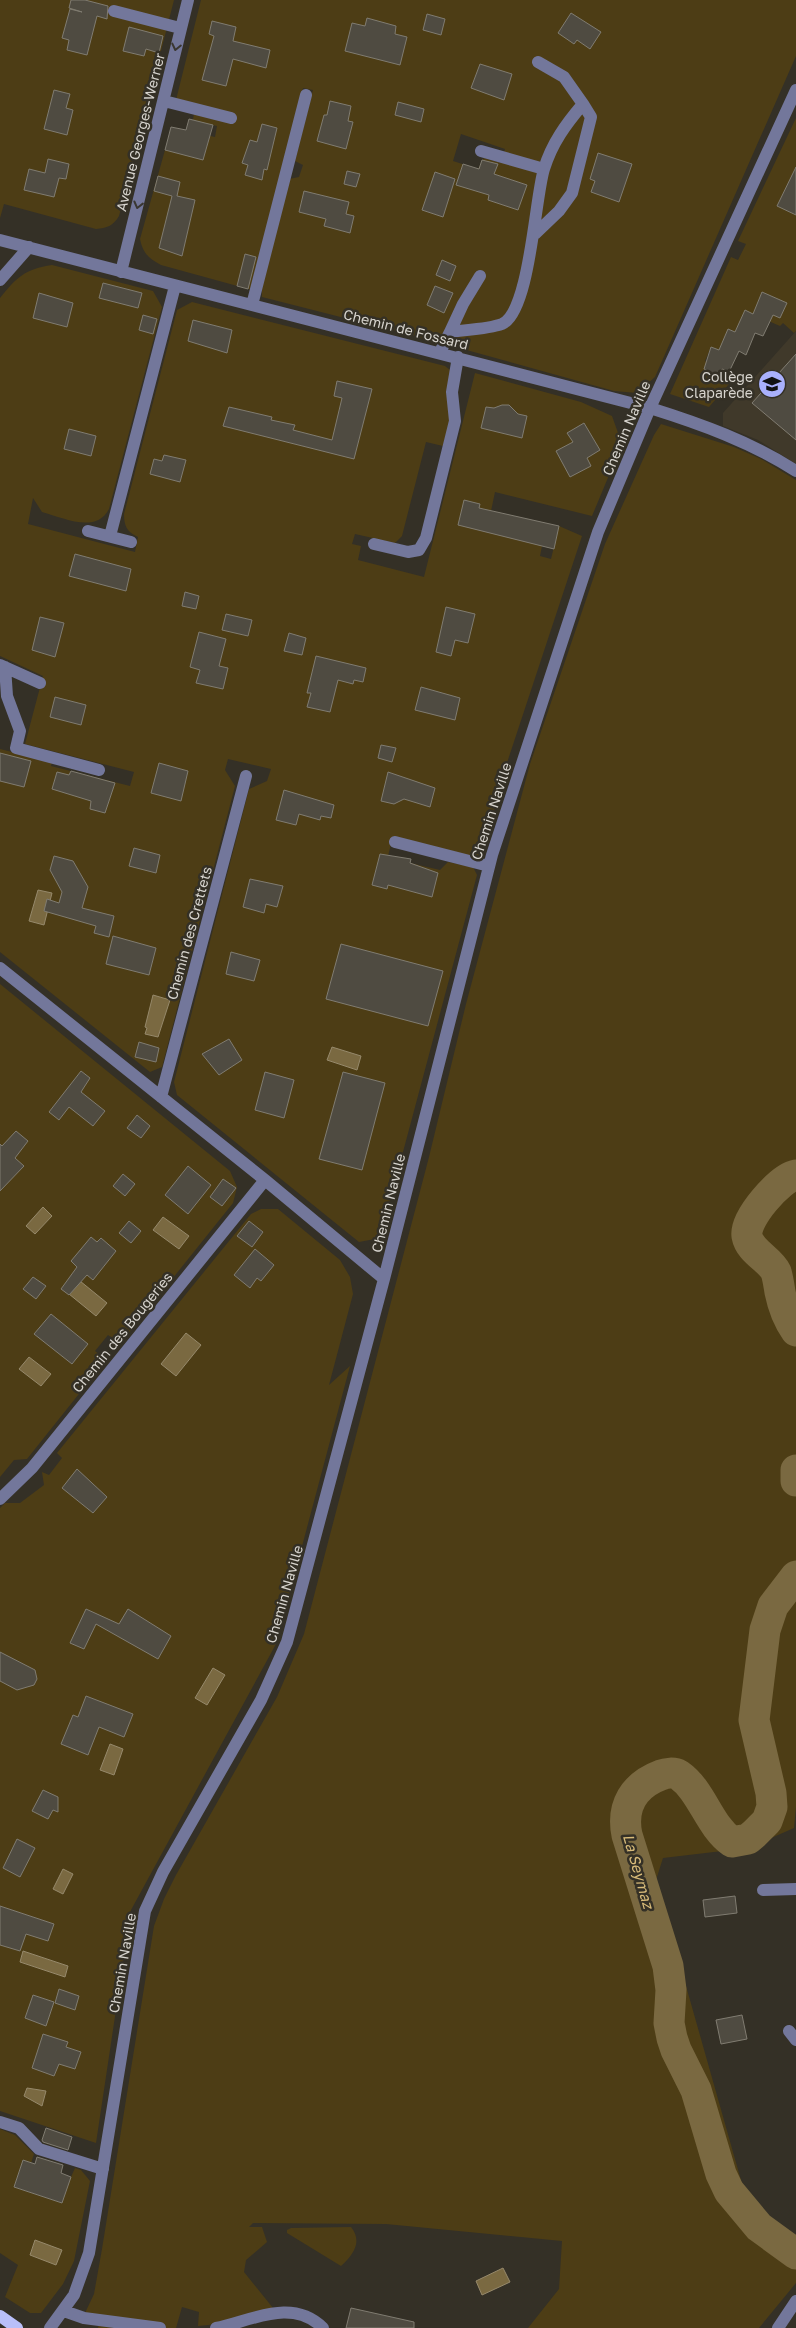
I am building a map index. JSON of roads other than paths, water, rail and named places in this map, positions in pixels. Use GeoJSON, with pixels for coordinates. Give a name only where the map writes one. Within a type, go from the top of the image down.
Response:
{"type":"FeatureCollection","features":[{"type":"Feature","properties":{"kind":"main road"},"geometry":{"type":"LineString","coordinates":[[0,2316],[17,2328]]}},
{"type":"Feature","properties":{"kind":"street","name":"Avenue Georges-Werner"},"geometry":{"type":"LineString","coordinates":[[121,272],[188,0]]}},
{"type":"Feature","properties":{"kind":"street"},"geometry":{"type":"LineString","coordinates":[[114,11],[180,28]]}},
{"type":"Feature","properties":{"kind":"street"},"geometry":{"type":"LineString","coordinates":[[535,234],[558,211],[572,193],[590,117],[564,77],[538,62]]}},
{"type":"Feature","properties":{"kind":"street","name":"Chemin Naville"},"geometry":{"type":"LineString","coordinates":[[50,2328],[64,2311],[81,2281],[89,2253],[146,1911],[163,1872],[261,1700],[287,1642],[384,1279],[489,866],[598,532],[650,408],[796,90]]}},
{"type":"Feature","properties":{"kind":"street"},"geometry":{"type":"LineString","coordinates":[[252,305],[306,95]]}},
{"type":"Feature","properties":{"kind":"street"},"geometry":{"type":"LineString","coordinates":[[164,101],[231,118]]}},
{"type":"Feature","properties":{"kind":"street"},"geometry":{"type":"LineString","coordinates":[[450,332],[503,324],[514,315],[535,234],[544,170],[559,132],[583,104]]}},
{"type":"Feature","properties":{"kind":"street"},"geometry":{"type":"LineString","coordinates":[[481,151],[544,170]]}},
{"type":"Feature","properties":{"kind":"street","name":"Chemin de Fossard"},"geometry":{"type":"LineString","coordinates":[[0,240],[174,286],[440,352],[650,408],[709,427],[754,447],[796,471]]}},
{"type":"Feature","properties":{"kind":"street"},"geometry":{"type":"LineString","coordinates":[[0,280],[29,247]]}},
{"type":"Feature","properties":{"kind":"street"},"geometry":{"type":"LineString","coordinates":[[440,352],[463,304],[480,276]]}},
{"type":"Feature","properties":{"kind":"street"},"geometry":{"type":"LineString","coordinates":[[110,536],[174,286]]}},
{"type":"Feature","properties":{"kind":"street"},"geometry":{"type":"LineString","coordinates":[[374,544],[408,552],[419,550],[426,538],[454,429],[452,392],[458,357]]}},
{"type":"Feature","properties":{"kind":"street"},"geometry":{"type":"LineString","coordinates":[[88,531],[132,542]]}},
{"type":"Feature","properties":{"kind":"street"},"geometry":{"type":"LineString","coordinates":[[2,666],[40,683]]}},
{"type":"Feature","properties":{"kind":"street"},"geometry":{"type":"LineString","coordinates":[[2,666],[7,696],[20,731],[16,748],[99,770]]}},
{"type":"Feature","properties":{"kind":"street","name":"Chemin des Crettets"},"geometry":{"type":"LineString","coordinates":[[162,1097],[246,776]]}},
{"type":"Feature","properties":{"kind":"street"},"geometry":{"type":"LineString","coordinates":[[396,842],[489,866]]}},
{"type":"Feature","properties":{"kind":"street"},"geometry":{"type":"LineString","coordinates":[[0,968],[162,1097],[384,1279]]}},
{"type":"Feature","properties":{"kind":"street","name":"Chemin des Bougeries"},"geometry":{"type":"LineString","coordinates":[[0,1499],[32,1468],[264,1180]]}},
{"type":"Feature","properties":{"kind":"street"},"geometry":{"type":"LineString","coordinates":[[763,1890],[796,1889]]}},
{"type":"Feature","properties":{"kind":"street"},"geometry":{"type":"LineString","coordinates":[[0,2122],[19,2128],[40,2149],[103,2169]]}},
{"type":"Feature","properties":{"kind":"street"},"geometry":{"type":"LineString","coordinates":[[778,2328],[796,2301]]}},
{"type":"Feature","properties":{"kind":"street"},"geometry":{"type":"LineString","coordinates":[[64,2311],[84,2318],[160,2328]]}},
{"type":"Feature","properties":{"kind":"street"},"geometry":{"type":"LineString","coordinates":[[216,2328],[266,2314],[285,2311],[306,2317],[323,2328]]}},
{"type":"Feature","properties":{"kind":"waterway","name":"La Seymaz"},"geometry":{"type":"LineString","coordinates":[[796,1175],[781,1183],[764,1200],[751,1220],[747,1236],[752,1247],[776,1272],[784,1308],[796,1331]]}},
{"type":"Feature","properties":{"kind":"waterway","name":"La Seymaz"},"geometry":{"type":"LineString","coordinates":[[796,1470],[796,1481]]}},
{"type":"Feature","properties":{"kind":"waterway","name":"La Seymaz"},"geometry":{"type":"LineString","coordinates":[[796,1576],[773,1606],[765,1630],[754,1720],[771,1793],[772,1807],[767,1821],[748,1839],[732,1842],[717,1827],[694,1790],[675,1773],[663,1774],[643,1785],[632,1798],[626,1815],[627,1835],[668,1966],[671,1990],[669,2023],[672,2038],[696,2090],[721,2174],[729,2191],[759,2227],[796,2254]]}},
{"type":"Feature","properties":{"kind":"place","name":"Collège Claparède"},"geometry":{"type":"Point","coordinates":[772,384]}}]}
